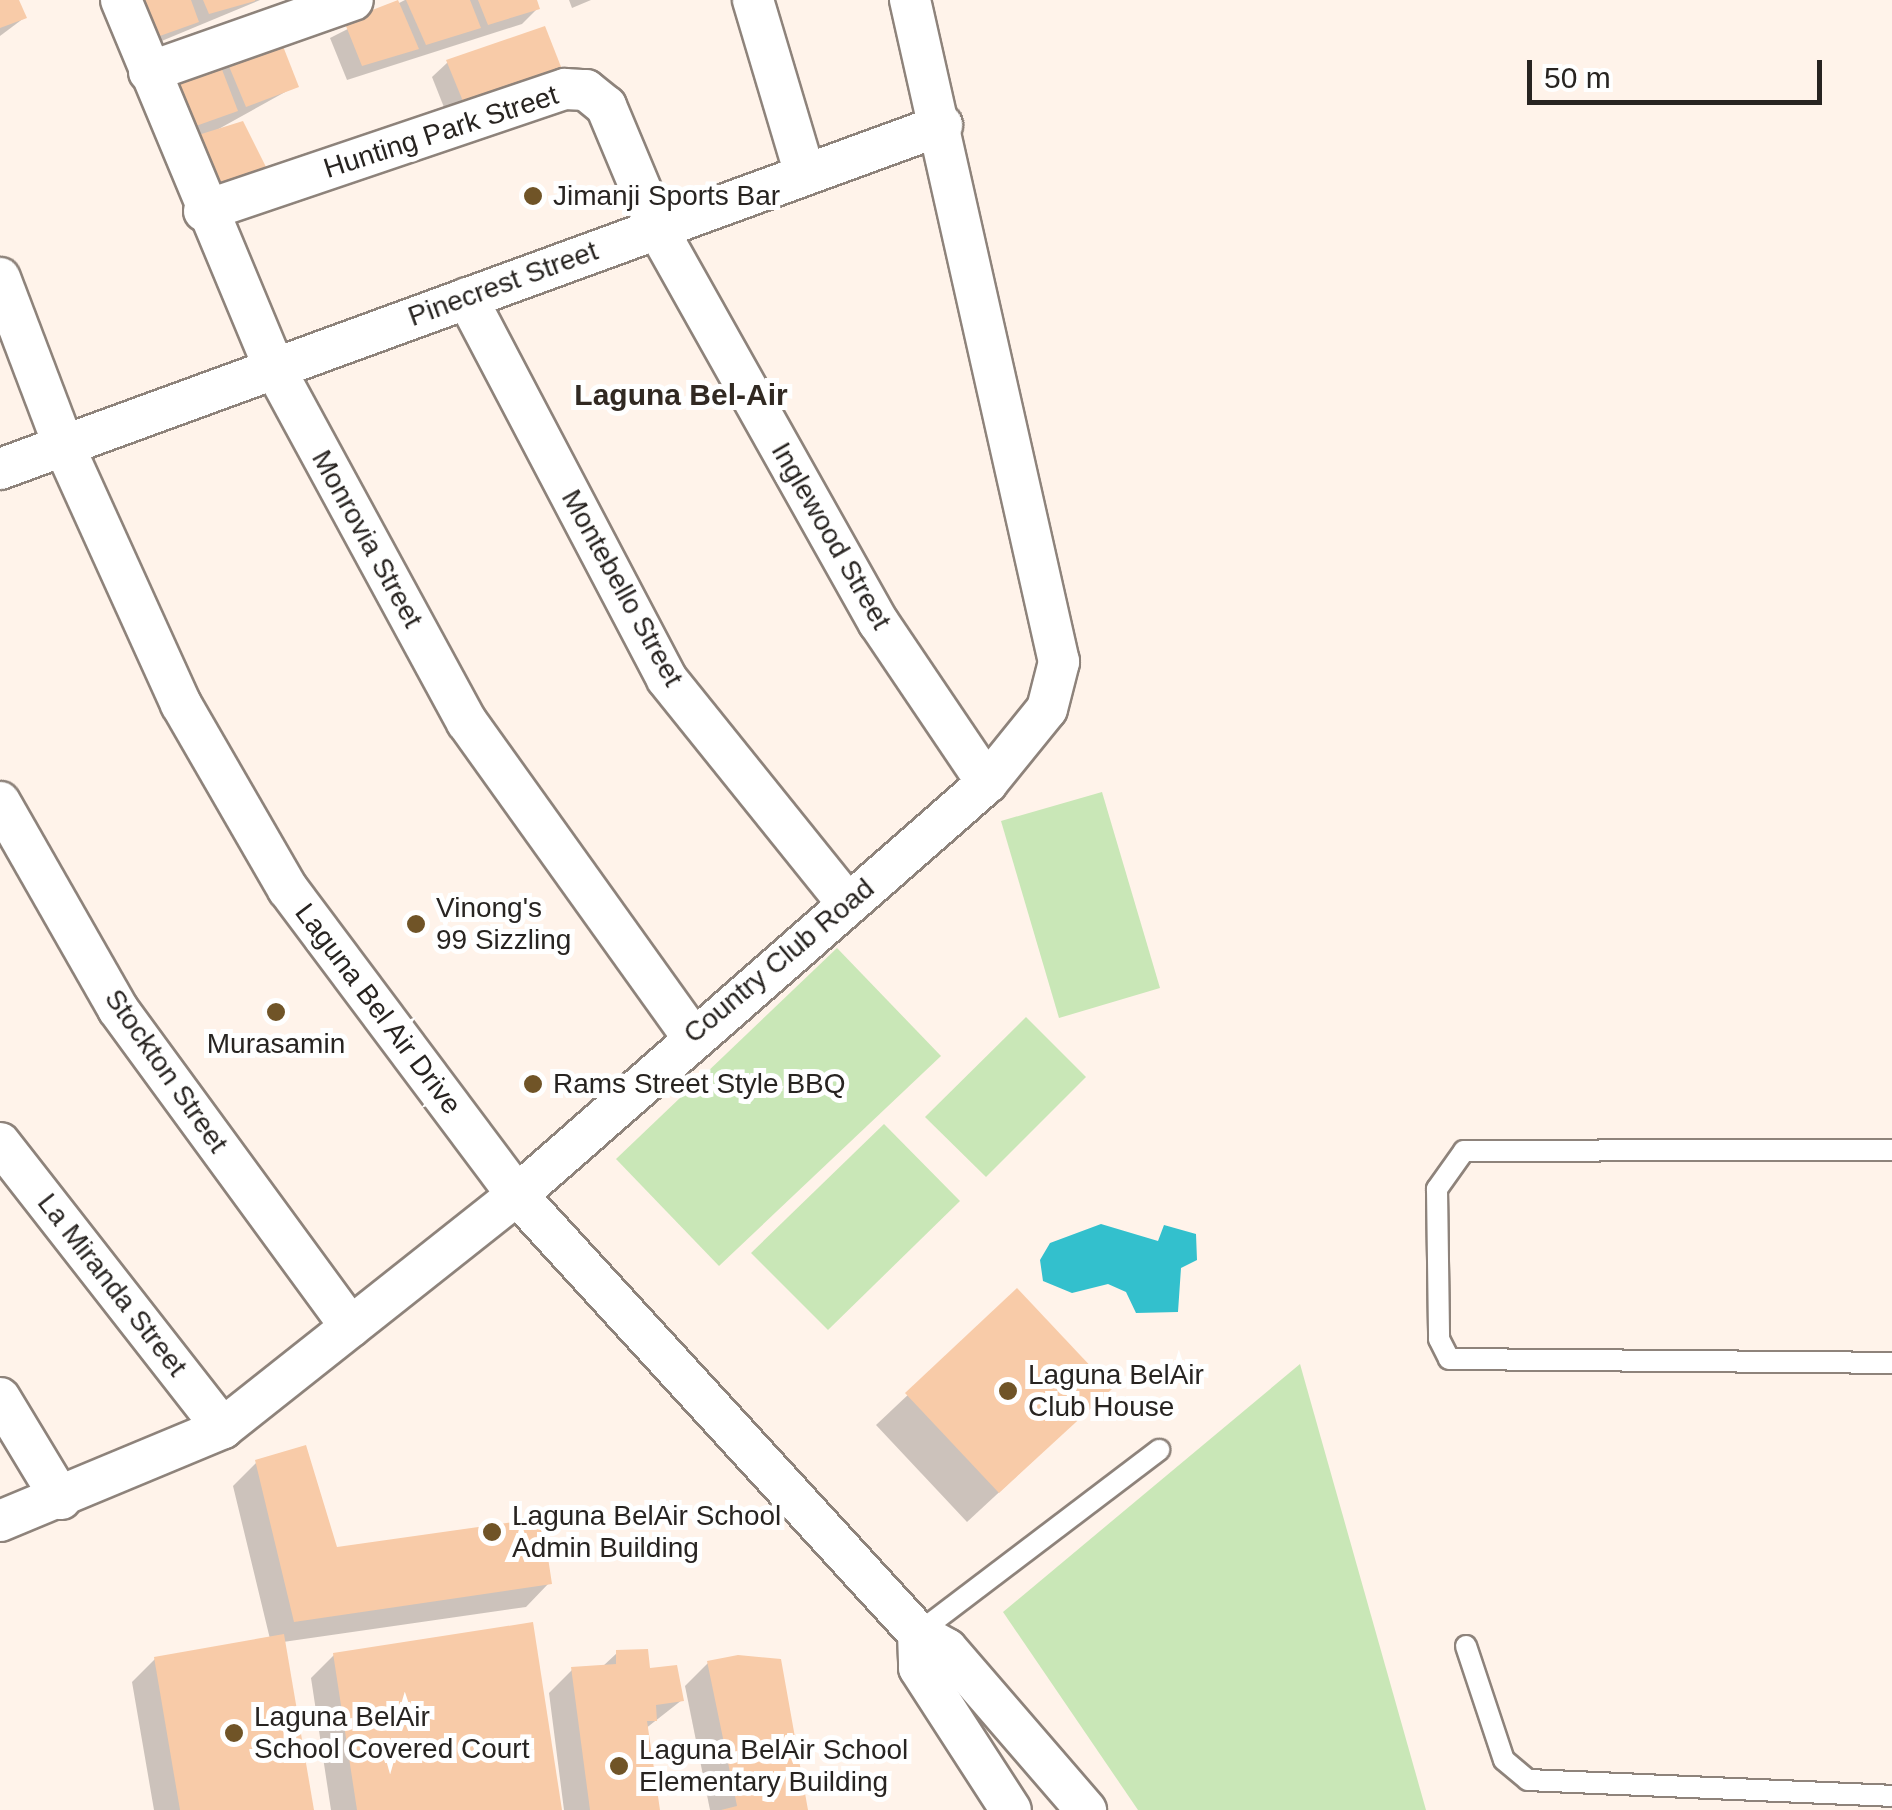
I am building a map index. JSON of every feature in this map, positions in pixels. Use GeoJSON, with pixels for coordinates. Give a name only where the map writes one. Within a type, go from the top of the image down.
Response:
{"type":"FeatureCollection","features":[{"type":"Feature","properties":{"kind":"street","name":"Monrovia Street"},"geometry":{"type":"LineString","coordinates":[[121,0],[204,211],[274,367],[466,722],[691,1035]]}},
{"type":"Feature","properties":{"kind":"street"},"geometry":{"type":"LineString","coordinates":[[149,72],[354,0]]}},
{"type":"Feature","properties":{"kind":"street"},"geometry":{"type":"LineString","coordinates":[[754,0],[805,174]]}},
{"type":"Feature","properties":{"kind":"street","name":"Country Club Road"},"geometry":{"type":"LineString","coordinates":[[0,1522],[224,1428],[517,1195],[691,1035],[988,783],[1047,709],[1059,662],[942,124],[910,0]]}},
{"type":"Feature","properties":{"kind":"street","name":"Hunting Park Street"},"geometry":{"type":"LineString","coordinates":[[204,211],[565,88],[606,106],[657,228]]}},
{"type":"Feature","properties":{"kind":"street","name":"Pinecrest Street"},"geometry":{"type":"LineString","coordinates":[[0,468],[942,124]]}},
{"type":"Feature","properties":{"kind":"street","name":"Inglewood Street"},"geometry":{"type":"LineString","coordinates":[[657,228],[879,622],[988,783]]}},
{"type":"Feature","properties":{"kind":"street","name":"Laguna Bel Air Drive"},"geometry":{"type":"LineString","coordinates":[[0,278],[63,444],[182,704],[288,889],[517,1195],[918,1633],[947,1649],[1086,1810]]}},
{"type":"Feature","properties":{"kind":"street","name":"Montebello Street"},"geometry":{"type":"LineString","coordinates":[[466,298],[667,679],[847,903]]}},
{"type":"Feature","properties":{"kind":"street","name":"Stockton Street"},"geometry":{"type":"LineString","coordinates":[[0,802],[118,1009],[352,1327]]}},
{"type":"Feature","properties":{"kind":"street","name":"La Miranda Street"},"geometry":{"type":"LineString","coordinates":[[0,1143],[224,1428]]}},
{"type":"Feature","properties":{"kind":"street"},"geometry":{"type":"LineString","coordinates":[[0,1398],[61,1499]]}},
{"type":"Feature","properties":{"kind":"street"},"geometry":{"type":"LineString","coordinates":[[918,1633],[919,1668],[1011,1810]]}},
{"type":"Feature","properties":{"kind":"lane"},"geometry":{"type":"LineString","coordinates":[[1892,1150],[1464,1152],[1437,1189],[1439,1339],[1449,1359],[1892,1363]]}},
{"type":"Feature","properties":{"kind":"lane"},"geometry":{"type":"LineString","coordinates":[[918,1633],[1159,1450]]}},
{"type":"Feature","properties":{"kind":"lane"},"geometry":{"type":"LineString","coordinates":[[1466,1646],[1504,1760],[1528,1780],[1892,1796]]}},
{"type":"Feature","properties":{"kind":"green space"},"geometry":{"type":"Polygon","coordinates":[[[1102,792],[1160,988],[1059,1018],[1001,821],[1102,792]]]}},
{"type":"Feature","properties":{"kind":"green space"},"geometry":{"type":"Polygon","coordinates":[[[837,948],[941,1056],[719,1266],[616,1159],[837,948]]]}},
{"type":"Feature","properties":{"kind":"green space"},"geometry":{"type":"Polygon","coordinates":[[[1026,1017],[1086,1077],[986,1177],[925,1117],[1026,1017]]]}},
{"type":"Feature","properties":{"kind":"green space"},"geometry":{"type":"Polygon","coordinates":[[[884,1124],[960,1201],[828,1330],[751,1253],[884,1124]]]}},
{"type":"Feature","properties":{"kind":"green space"},"geometry":{"type":"Polygon","coordinates":[[[1300,1364],[1426,1810],[1138,1810],[1003,1612],[1300,1364]]]}},
{"type":"Feature","properties":{"kind":"water"},"geometry":{"type":"Polygon","coordinates":[[[1101,1224],[1158,1241],[1164,1225],[1196,1234],[1197,1260],[1181,1268],[1178,1312],[1136,1313],[1126,1292],[1108,1284],[1072,1293],[1043,1281],[1040,1260],[1050,1243],[1101,1224]]]}},
{"type":"Feature","properties":{"kind":"building"},"geometry":{"type":"Polygon","coordinates":[[[0,0],[19,0],[27,18],[0,28],[0,0]]]}},
{"type":"Feature","properties":{"kind":"building"},"geometry":{"type":"Polygon","coordinates":[[[128,0],[191,0],[199,22],[143,42],[128,0]]]}},
{"type":"Feature","properties":{"kind":"building"},"geometry":{"type":"Polygon","coordinates":[[[203,0],[255,0],[255,1],[209,14],[203,0]]]}},
{"type":"Feature","properties":{"kind":"building"},"geometry":{"type":"Polygon","coordinates":[[[398,0],[419,49],[362,66],[344,21],[398,0]]]}},
{"type":"Feature","properties":{"kind":"building"},"geometry":{"type":"Polygon","coordinates":[[[406,0],[470,0],[481,28],[426,45],[406,0]]]}},
{"type":"Feature","properties":{"kind":"building"},"geometry":{"type":"Polygon","coordinates":[[[478,0],[537,0],[540,9],[488,25],[478,0]]]}},
{"type":"Feature","properties":{"kind":"building"},"geometry":{"type":"Polygon","coordinates":[[[545,26],[565,77],[467,111],[446,60],[545,26]]]}},
{"type":"Feature","properties":{"kind":"building"},"geometry":{"type":"Polygon","coordinates":[[[279,36],[299,87],[246,107],[223,52],[279,36]]]}},
{"type":"Feature","properties":{"kind":"building"},"geometry":{"type":"Polygon","coordinates":[[[216,54],[238,111],[179,132],[157,73],[216,54]]]}},
{"type":"Feature","properties":{"kind":"building"},"geometry":{"type":"Polygon","coordinates":[[[243,121],[271,177],[207,200],[182,140],[243,121]]]}},
{"type":"Feature","properties":{"kind":"building","name":"Laguna BelAir Club House"},"geometry":{"type":"Polygon","coordinates":[[[1017,1288],[1112,1389],[999,1493],[905,1393],[1017,1288]]]}},
{"type":"Feature","properties":{"kind":"building","name":"Laguna BelAir School Admin Building"},"geometry":{"type":"Polygon","coordinates":[[[306,1445],[337,1547],[542,1518],[552,1584],[294,1622],[255,1460],[306,1445]]]}},
{"type":"Feature","properties":{"kind":"building"},"geometry":{"type":"Polygon","coordinates":[[[533,1622],[562,1810],[357,1810],[333,1653],[533,1622]]]}},
{"type":"Feature","properties":{"kind":"building","name":"Laguna BelAir School Covered Court"},"geometry":{"type":"Polygon","coordinates":[[[284,1634],[314,1810],[180,1810],[154,1657],[284,1634]]]}},
{"type":"Feature","properties":{"kind":"building","name":"Laguna BelAir School Elementary Building"},"geometry":{"type":"Polygon","coordinates":[[[648,1649],[650,1668],[677,1665],[684,1701],[656,1705],[657,1721],[647,1721],[660,1810],[590,1810],[571,1667],[616,1664],[616,1650],[648,1649]]]}},
{"type":"Feature","properties":{"kind":"building","name":"Laguna BelAir School Elementary Building"},"geometry":{"type":"Polygon","coordinates":[[[738,1655],[781,1659],[808,1810],[721,1810],[737,1806],[707,1661],[738,1655]]]}},
{"type":"Feature","properties":{"kind":"place","name":"Jimanji Sports Bar"},"geometry":{"type":"Point","coordinates":[533,196]}},
{"type":"Feature","properties":{"kind":"place","name":"Vinong's 99 Sizzling"},"geometry":{"type":"Point","coordinates":[416,924]}},
{"type":"Feature","properties":{"kind":"place","name":"Murasamin"},"geometry":{"type":"Point","coordinates":[276,1012]}},
{"type":"Feature","properties":{"kind":"place","name":"Rams Street Style BBQ"},"geometry":{"type":"Point","coordinates":[533,1084]}},
{"type":"Feature","properties":{"kind":"place","name":"Laguna BelAir Club House"},"geometry":{"type":"Point","coordinates":[1008,1391]}},
{"type":"Feature","properties":{"kind":"place","name":"Laguna BelAir School Admin Building"},"geometry":{"type":"Point","coordinates":[492,1532]}},
{"type":"Feature","properties":{"kind":"place","name":"Laguna BelAir School Covered Court"},"geometry":{"type":"Point","coordinates":[234,1733]}},
{"type":"Feature","properties":{"kind":"place","name":"Laguna BelAir School Elementary Building"},"geometry":{"type":"Point","coordinates":[619,1766]}},
{"type":"Feature","properties":{"kind":"district","name":"Laguna Bel-Air"},"geometry":{"type":"Point","coordinates":[681,395]}}]}
